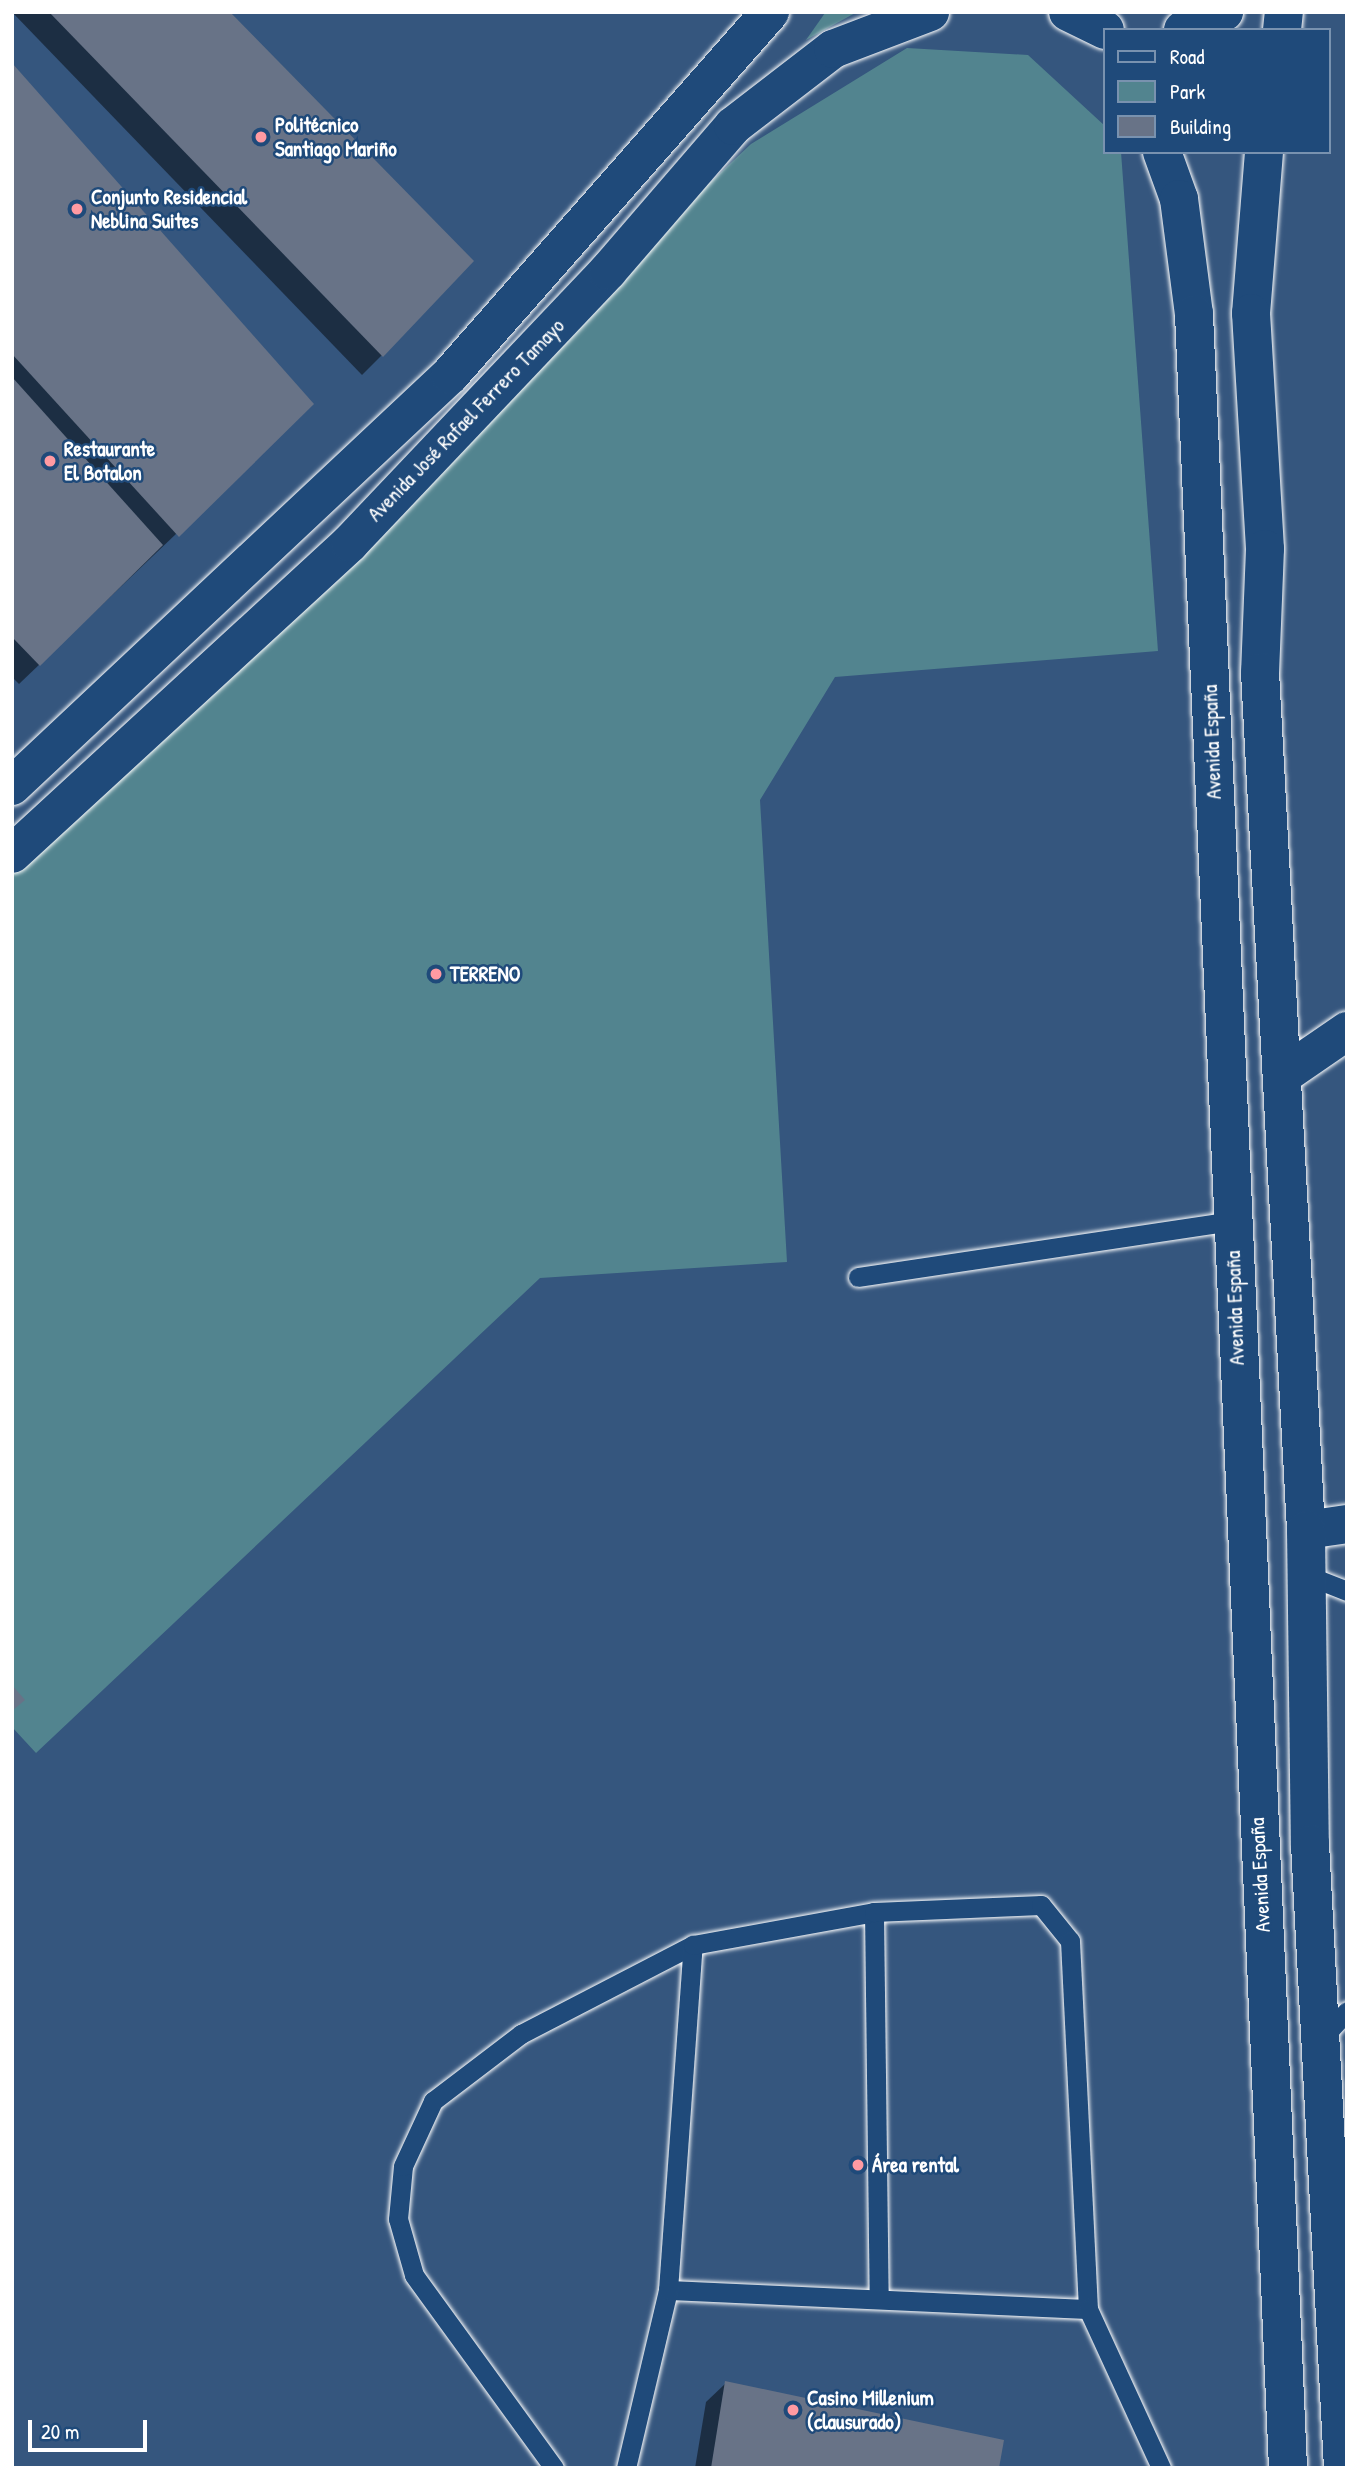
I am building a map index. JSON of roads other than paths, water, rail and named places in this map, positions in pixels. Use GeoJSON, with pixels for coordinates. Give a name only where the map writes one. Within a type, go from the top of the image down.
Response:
{"type":"FeatureCollection","features":[{"type":"Feature","properties":{"kind":"main road","name":"Avenida José Rafael Ferrero Tamayo"},"geometry":{"type":"LineString","coordinates":[[12,786],[450,375],[769,12]]}},
{"type":"Feature","properties":{"kind":"main road","name":"Avenida José Rafael Ferrero Tamayo"},"geometry":{"type":"LineString","coordinates":[[12,854],[349,543],[608,271],[733,126],[833,49],[930,12]]}},
{"type":"Feature","properties":{"kind":"main road"},"geometry":{"type":"LineString","coordinates":[[1188,28],[1224,12]]}},
{"type":"Feature","properties":{"kind":"main road","name":"Avenida España"},"geometry":{"type":"LineString","coordinates":[[1163,154],[1179,198],[1194,314],[1288,2468]]}},
{"type":"Feature","properties":{"kind":"main road"},"geometry":{"type":"LineString","coordinates":[[1264,154],[1251,313],[1265,549],[1260,672],[1306,1530],[1304,1574],[1320,2040],[1343,2468]]}},
{"type":"Feature","properties":{"kind":"main road"},"geometry":{"type":"LineString","coordinates":[[1283,1074],[1347,1031]]}},
{"type":"Feature","properties":{"kind":"main road"},"geometry":{"type":"LineString","coordinates":[[1306,1530],[1347,1524]]}},
{"type":"Feature","properties":{"kind":"lane"},"geometry":{"type":"LineString","coordinates":[[858,1277],[1232,1222]]}},
{"type":"Feature","properties":{"kind":"lane"},"geometry":{"type":"LineString","coordinates":[[1304,1574],[1347,1591]]}},
{"type":"Feature","properties":{"kind":"lane"},"geometry":{"type":"LineString","coordinates":[[554,2468],[414,2274],[398,2219],[403,2166],[433,2101],[521,2034],[693,1945],[874,1912],[1041,1905],[1070,1941],[1087,2309],[1161,2468]]}},
{"type":"Feature","properties":{"kind":"lane"},"geometry":{"type":"LineString","coordinates":[[874,1912],[879,2299]]}},
{"type":"Feature","properties":{"kind":"lane"},"geometry":{"type":"LineString","coordinates":[[626,2468],[668,2290],[693,1945]]}},
{"type":"Feature","properties":{"kind":"lane"},"geometry":{"type":"LineString","coordinates":[[1320,2040],[1347,2011]]}},
{"type":"Feature","properties":{"kind":"lane"},"geometry":{"type":"LineString","coordinates":[[668,2290],[1087,2309]]}},
{"type":"Feature","properties":{"kind":"place","name":"Politécnico Santiago Mariño"},"geometry":{"type":"Point","coordinates":[261,137]}},
{"type":"Feature","properties":{"kind":"place","name":"Conjunto Residencial Neblina Suites"},"geometry":{"type":"Point","coordinates":[77,209]}},
{"type":"Feature","properties":{"kind":"place","name":"Restaurante El Botalon"},"geometry":{"type":"Point","coordinates":[50,461]}},
{"type":"Feature","properties":{"kind":"place","name":"TERRENO"},"geometry":{"type":"Point","coordinates":[436,974]}},
{"type":"Feature","properties":{"kind":"place","name":"Área rental"},"geometry":{"type":"Point","coordinates":[858,2165]}},
{"type":"Feature","properties":{"kind":"place","name":"Casino Millenium (clausurado)"},"geometry":{"type":"Point","coordinates":[793,2410]}}]}
